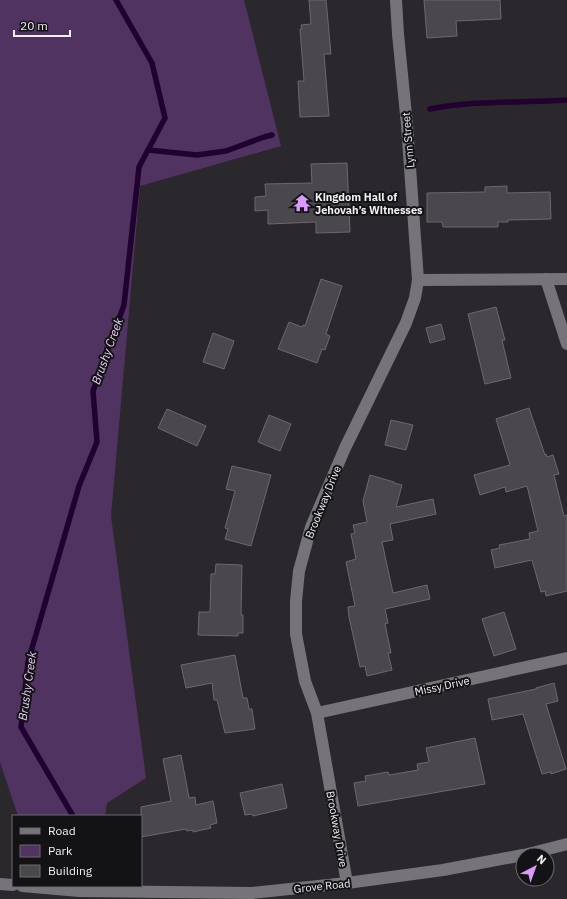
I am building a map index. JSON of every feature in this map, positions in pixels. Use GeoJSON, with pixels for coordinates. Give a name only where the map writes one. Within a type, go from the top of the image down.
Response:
{"type":"FeatureCollection","features":[{"type":"Feature","properties":{"kind":"street","name":"Lynn Street"},"geometry":{"type":"LineString","coordinates":[[396,0],[418,280]]}},
{"type":"Feature","properties":{"kind":"street"},"geometry":{"type":"LineString","coordinates":[[546,279],[567,344]]}},
{"type":"Feature","properties":{"kind":"street"},"geometry":{"type":"LineString","coordinates":[[418,280],[567,279]]}},
{"type":"Feature","properties":{"kind":"street","name":"Brookway Drive"},"geometry":{"type":"LineString","coordinates":[[347,883],[317,713],[305,681],[296,634],[296,601],[299,571],[311,527],[345,448],[406,323],[415,298],[418,280]]}},
{"type":"Feature","properties":{"kind":"street","name":"Missy Drive"},"geometry":{"type":"LineString","coordinates":[[317,713],[567,658]]}},
{"type":"Feature","properties":{"kind":"street","name":"Grove Road"},"geometry":{"type":"LineString","coordinates":[[555,847],[567,844]]}},
{"type":"Feature","properties":{"kind":"street","name":"Grove Road"},"geometry":{"type":"LineString","coordinates":[[36,887],[79,890],[252,896],[443,870],[515,857]]}},
{"type":"Feature","properties":{"kind":"street"},"geometry":{"type":"LineString","coordinates":[[0,884],[12,885]]}},
{"type":"Feature","properties":{"kind":"green space"},"geometry":{"type":"Polygon","coordinates":[[[0,0],[244,0],[281,146],[140,186],[111,516],[146,778],[107,803],[105,815],[18,815],[0,762],[0,0]]]}},
{"type":"Feature","properties":{"kind":"building"},"geometry":{"type":"Polygon","coordinates":[[[309,0],[326,0],[331,54],[324,54],[329,116],[300,117],[298,81],[304,81],[300,29],[302,29],[301,25],[311,24],[309,0]]]}},
{"type":"Feature","properties":{"kind":"building"},"geometry":{"type":"Polygon","coordinates":[[[424,0],[500,0],[501,19],[456,21],[457,36],[427,38],[424,0]]]}},
{"type":"Feature","properties":{"kind":"building","name":"Kingdom Hall of Jehovah’s Witnesses"},"geometry":{"type":"Polygon","coordinates":[[[347,163],[350,232],[316,233],[316,222],[268,224],[268,210],[255,211],[255,197],[266,196],[265,184],[312,183],[311,164],[347,163]]]}},
{"type":"Feature","properties":{"kind":"building"},"geometry":{"type":"Polygon","coordinates":[[[507,186],[507,193],[550,192],[551,219],[508,220],[508,222],[498,222],[498,227],[443,227],[442,222],[427,222],[427,193],[485,192],[485,187],[507,186]]]}},
{"type":"Feature","properties":{"kind":"building"},"geometry":{"type":"Polygon","coordinates":[[[321,279],[342,286],[326,334],[330,336],[325,350],[322,349],[317,363],[278,349],[289,322],[302,327],[303,325],[305,326],[321,279]]]}},
{"type":"Feature","properties":{"kind":"building"},"geometry":{"type":"Polygon","coordinates":[[[496,307],[505,340],[502,340],[511,378],[485,384],[468,314],[496,307]]]}},
{"type":"Feature","properties":{"kind":"building"},"geometry":{"type":"Polygon","coordinates":[[[441,324],[445,339],[430,343],[426,328],[441,324]]]}},
{"type":"Feature","properties":{"kind":"building"},"geometry":{"type":"Polygon","coordinates":[[[213,333],[234,341],[224,369],[203,362],[213,333]]]}},
{"type":"Feature","properties":{"kind":"building"},"geometry":{"type":"Polygon","coordinates":[[[529,408],[545,455],[546,454],[547,457],[553,455],[559,474],[554,475],[564,516],[567,515],[567,591],[546,596],[545,591],[541,592],[532,560],[495,568],[491,550],[500,548],[499,545],[530,539],[529,533],[538,531],[527,486],[506,492],[505,487],[480,495],[474,475],[510,465],[496,419],[529,408]]]}},
{"type":"Feature","properties":{"kind":"building"},"geometry":{"type":"Polygon","coordinates":[[[167,409],[206,426],[197,446],[158,428],[167,409]]]}},
{"type":"Feature","properties":{"kind":"building"},"geometry":{"type":"Polygon","coordinates":[[[269,415],[291,424],[280,451],[258,442],[269,415]]]}},
{"type":"Feature","properties":{"kind":"building"},"geometry":{"type":"Polygon","coordinates":[[[391,420],[413,425],[406,450],[385,445],[391,420]]]}},
{"type":"Feature","properties":{"kind":"building"},"geometry":{"type":"Polygon","coordinates":[[[232,466],[271,475],[251,546],[225,539],[228,529],[225,528],[235,491],[226,489],[232,466]]]}},
{"type":"Feature","properties":{"kind":"building"},"geometry":{"type":"Polygon","coordinates":[[[370,475],[402,485],[396,507],[433,499],[436,514],[390,524],[393,540],[382,542],[393,593],[427,585],[430,599],[385,609],[388,623],[385,624],[391,653],[388,653],[392,670],[367,676],[365,666],[360,667],[349,617],[348,607],[355,606],[346,562],[356,559],[351,534],[355,533],[353,525],[367,522],[363,501],[370,475]]]}},
{"type":"Feature","properties":{"kind":"building"},"geometry":{"type":"Polygon","coordinates":[[[216,564],[242,565],[241,615],[243,615],[243,633],[238,633],[238,636],[198,635],[199,612],[210,612],[211,574],[215,574],[216,564]]]}},
{"type":"Feature","properties":{"kind":"building"},"geometry":{"type":"Polygon","coordinates":[[[504,612],[516,649],[494,656],[482,619],[504,612]]]}},
{"type":"Feature","properties":{"kind":"building"},"geometry":{"type":"Polygon","coordinates":[[[235,655],[243,698],[247,698],[249,709],[252,709],[255,729],[225,733],[217,700],[214,700],[212,683],[186,688],[181,665],[235,655]]]}},
{"type":"Feature","properties":{"kind":"building"},"geometry":{"type":"Polygon","coordinates":[[[554,683],[558,701],[546,704],[566,769],[551,774],[551,772],[542,774],[523,714],[492,720],[488,699],[536,689],[554,683]]]}},
{"type":"Feature","properties":{"kind":"building"},"geometry":{"type":"Polygon","coordinates":[[[475,738],[485,784],[358,806],[354,783],[366,781],[365,776],[388,772],[389,775],[418,770],[417,764],[429,762],[426,748],[475,738]]]}},
{"type":"Feature","properties":{"kind":"building"},"geometry":{"type":"Polygon","coordinates":[[[181,755],[189,798],[195,797],[196,805],[213,801],[217,823],[210,825],[211,828],[193,832],[193,830],[187,831],[186,829],[142,837],[141,807],[171,801],[163,759],[181,755]]]}},
{"type":"Feature","properties":{"kind":"building"},"geometry":{"type":"Polygon","coordinates":[[[282,784],[287,808],[253,816],[252,814],[245,815],[240,793],[282,784]]]}},
{"type":"Feature","properties":{"kind":"waterway","name":"Brushy Creek"},"geometry":{"type":"LineString","coordinates":[[72,815],[21,727],[28,662],[79,486],[97,442],[93,391],[124,305],[139,167],[165,118],[152,63],[116,0]]}},
{"type":"Feature","properties":{"kind":"waterway"},"geometry":{"type":"LineString","coordinates":[[430,109],[464,104],[567,100]]}},
{"type":"Feature","properties":{"kind":"waterway"},"geometry":{"type":"LineString","coordinates":[[148,150],[197,155],[226,151],[272,135]]}},
{"type":"Feature","properties":{"kind":"place","name":"Kingdom Hall of Jehovah’s Witnesses"},"geometry":{"type":"Point","coordinates":[302,203]}}]}
